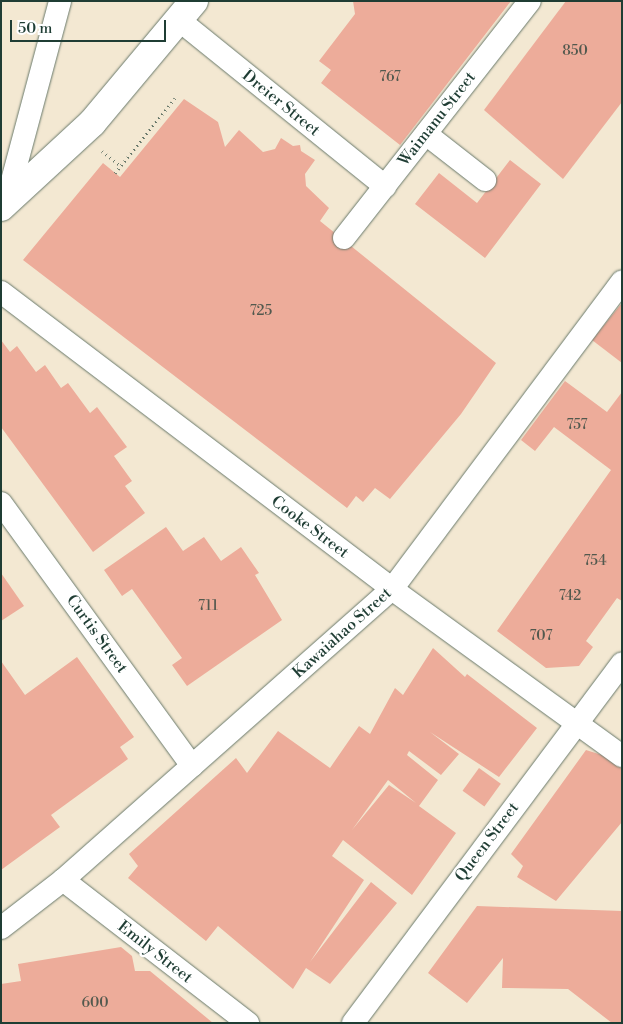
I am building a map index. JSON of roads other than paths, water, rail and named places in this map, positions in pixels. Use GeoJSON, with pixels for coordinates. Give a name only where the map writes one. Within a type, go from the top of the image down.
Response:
{"type":"FeatureCollection","features":[{"type":"Feature","properties":{"kind":"main road"},"geometry":{"type":"LineString","coordinates":[[4,205],[92,123],[186,10]]}},
{"type":"Feature","properties":{"kind":"street"},"geometry":{"type":"LineString","coordinates":[[4,205],[60,1]]}},
{"type":"Feature","properties":{"kind":"street","name":"Waimanu Street"},"geometry":{"type":"LineString","coordinates":[[344,238],[530,1]]}},
{"type":"Feature","properties":{"kind":"street","name":"Dreier Street"},"geometry":{"type":"LineString","coordinates":[[186,10],[385,186]]}},
{"type":"Feature","properties":{"kind":"street"},"geometry":{"type":"LineString","coordinates":[[426,134],[485,180]]}},
{"type":"Feature","properties":{"kind":"street","name":"Kawaiahao Street"},"geometry":{"type":"LineString","coordinates":[[1,928],[63,880],[392,588],[622,281]]}},
{"type":"Feature","properties":{"kind":"street","name":"Cooke Street"},"geometry":{"type":"LineString","coordinates":[[1,292],[392,588],[540,698],[577,721],[622,756]]}},
{"type":"Feature","properties":{"kind":"street","name":"Curtis Street"},"geometry":{"type":"LineString","coordinates":[[1,503],[192,766]]}},
{"type":"Feature","properties":{"kind":"street","name":"Queen Street"},"geometry":{"type":"LineString","coordinates":[[353,1023],[622,663]]}},
{"type":"Feature","properties":{"kind":"street","name":"Emily Street"},"geometry":{"type":"LineString","coordinates":[[63,880],[248,1023]]}}]}
